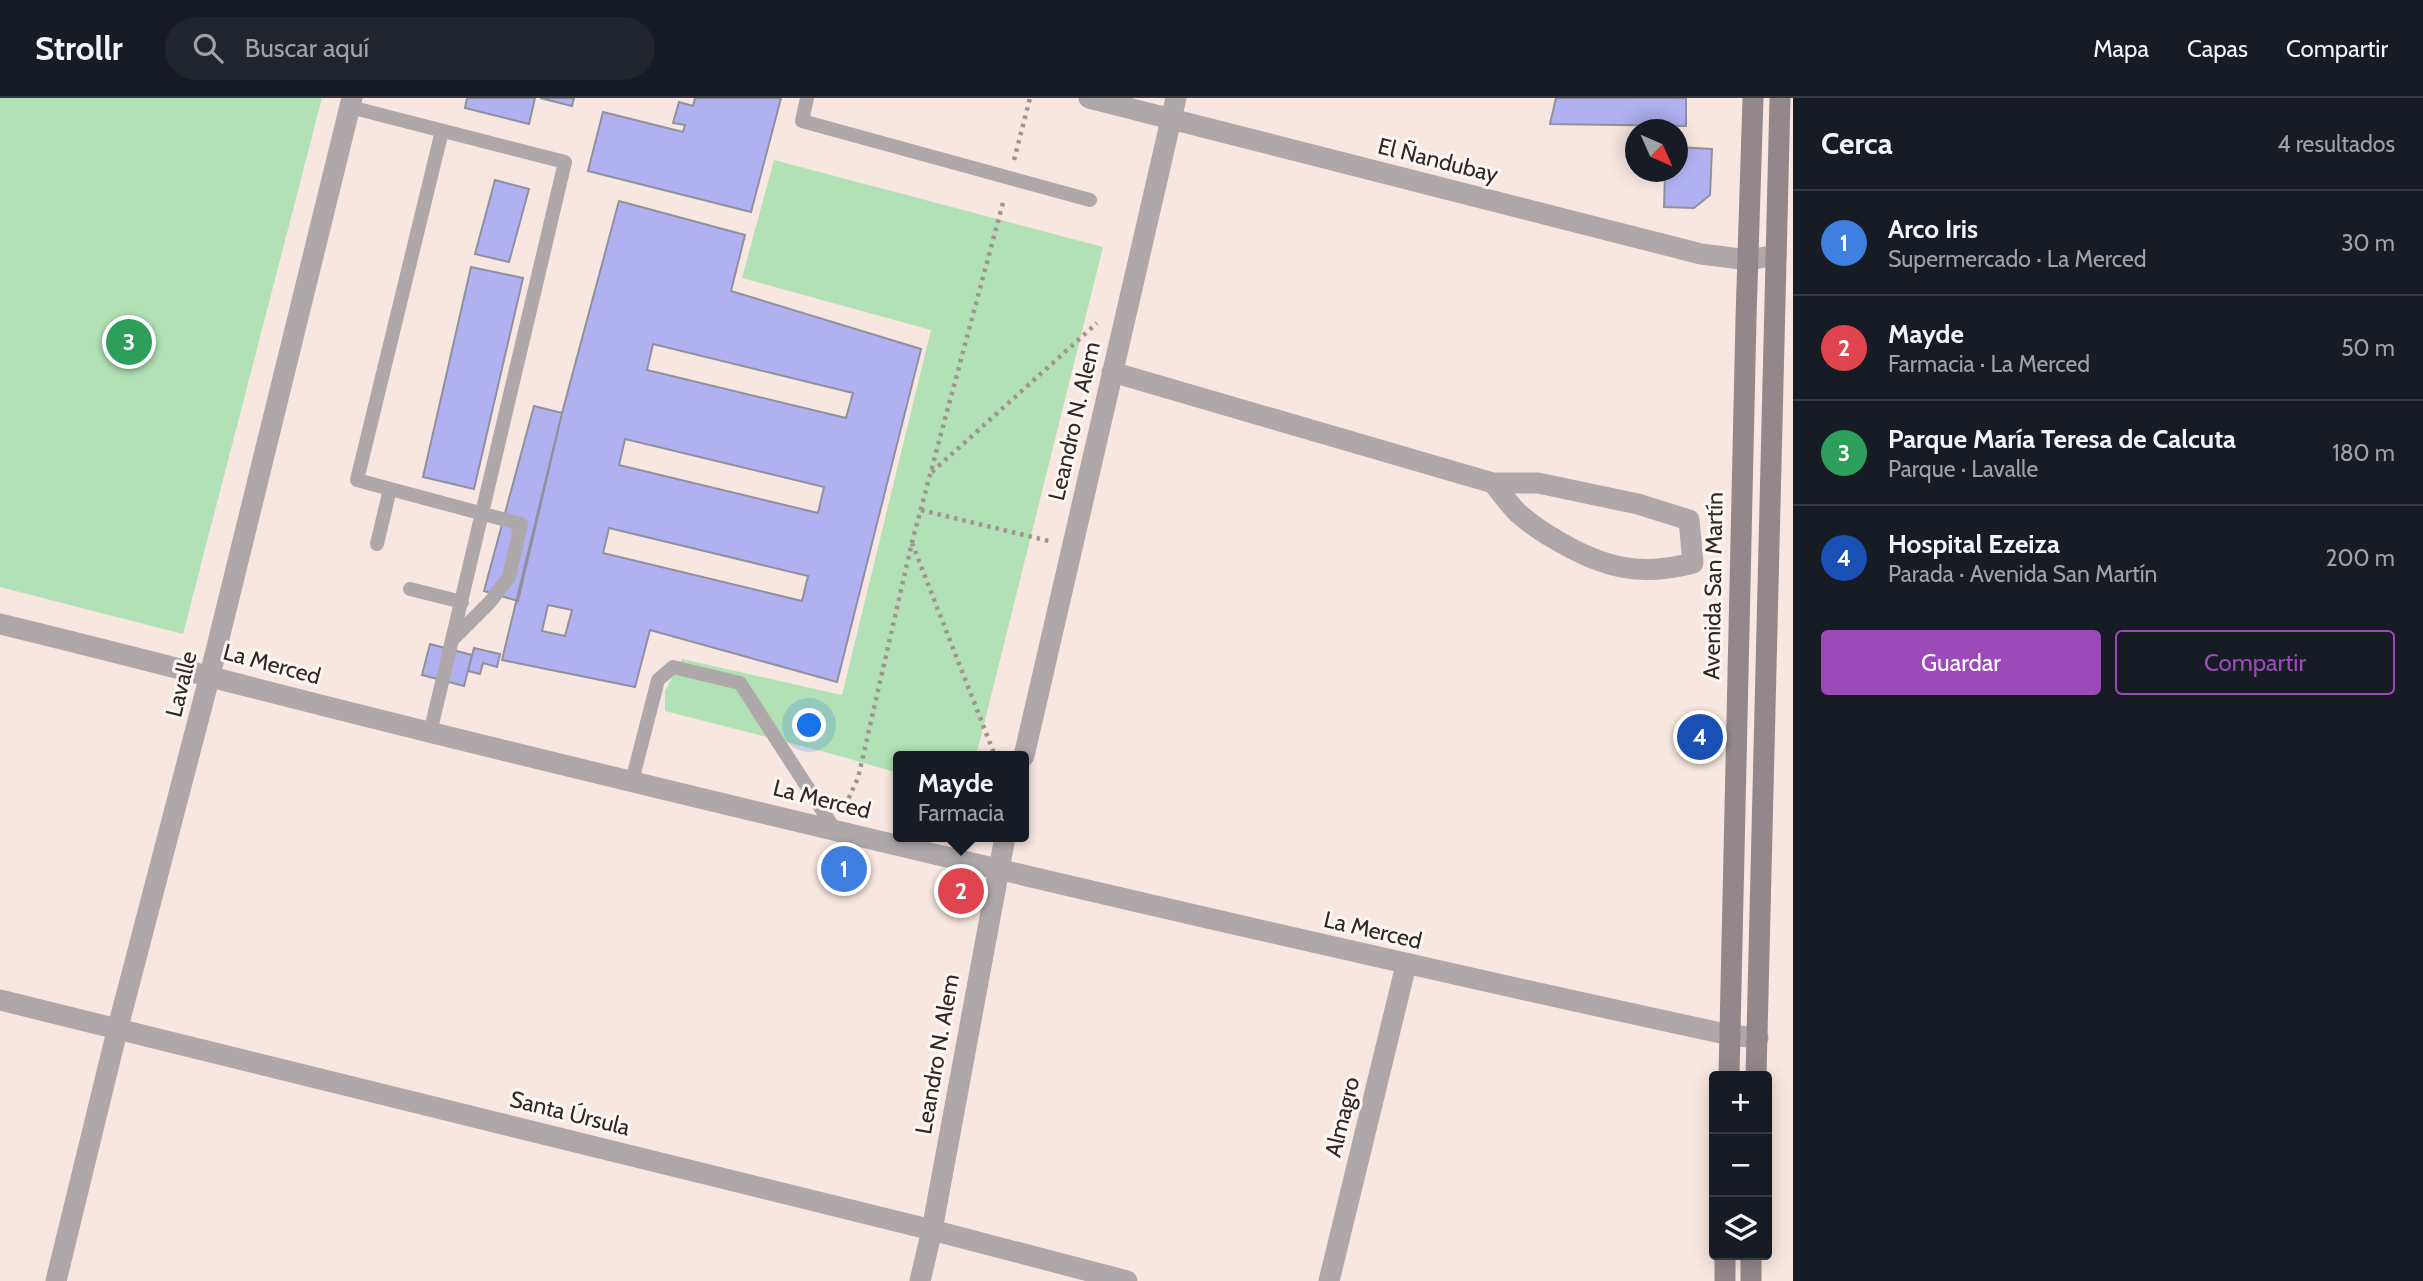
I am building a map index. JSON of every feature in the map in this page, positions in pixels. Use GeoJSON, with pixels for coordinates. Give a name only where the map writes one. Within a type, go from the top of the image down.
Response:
{"type":"FeatureCollection","features":[{"type":"Feature","properties":{"kind":"main road","name":"Avenida San Martín"},"geometry":{"type":"LineString","coordinates":[[1729,1071],[1753,98]]}},
{"type":"Feature","properties":{"kind":"main road"},"geometry":{"type":"LineString","coordinates":[[1756,1071],[1780,98]]}},
{"type":"Feature","properties":{"kind":"main road"},"geometry":{"type":"LineString","coordinates":[[1725,1260],[1725,1281]]}},
{"type":"Feature","properties":{"kind":"main road"},"geometry":{"type":"LineString","coordinates":[[1751,1260],[1751,1281]]}},
{"type":"Feature","properties":{"kind":"street","name":"El Ñandubay"},"geometry":{"type":"LineString","coordinates":[[1089,98],[1174,108],[1701,254],[1749,260],[1776,255]]}},
{"type":"Feature","properties":{"kind":"street","name":"Lavalle"},"geometry":{"type":"LineString","coordinates":[[56,1281],[118,1027],[210,675],[351,103]]}},
{"type":"Feature","properties":{"kind":"street","name":"Leandro N. Alem"},"geometry":{"type":"LineString","coordinates":[[1025,751],[1174,108]]}},
{"type":"Feature","properties":{"kind":"street"},"geometry":{"type":"LineString","coordinates":[[1112,372],[1493,483],[1538,483],[1638,504],[1689,520],[1693,563],[1668,570],[1622,568],[1587,558],[1537,529],[1517,512],[1493,483]]}},
{"type":"Feature","properties":{"kind":"street","name":"La Merced"},"geometry":{"type":"LineString","coordinates":[[0,624],[210,675],[430,733],[998,869],[1406,965],[1730,1035],[1758,1038]]}},
{"type":"Feature","properties":{"kind":"street","name":"Leandro N. Alem"},"geometry":{"type":"LineString","coordinates":[[920,1281],[932,1230],[1004,842]]}},
{"type":"Feature","properties":{"kind":"street","name":"Almagro"},"geometry":{"type":"LineString","coordinates":[[1329,1281],[1406,965]]}},
{"type":"Feature","properties":{"kind":"street","name":"Santa Úrsula"},"geometry":{"type":"LineString","coordinates":[[0,1000],[118,1027],[1127,1281]]}},
{"type":"Feature","properties":{"kind":"lane"},"geometry":{"type":"LineString","coordinates":[[807,98],[802,121],[1090,200]]}},
{"type":"Feature","properties":{"kind":"lane"},"geometry":{"type":"LineString","coordinates":[[351,103],[442,131],[565,162],[430,733]]}},
{"type":"Feature","properties":{"kind":"lane"},"geometry":{"type":"LineString","coordinates":[[442,131],[357,480],[521,524],[509,577],[452,640]]}},
{"type":"Feature","properties":{"kind":"lane"},"geometry":{"type":"LineString","coordinates":[[377,544],[390,489]]}},
{"type":"Feature","properties":{"kind":"lane"},"geometry":{"type":"LineString","coordinates":[[410,589],[462,602]]}},
{"type":"Feature","properties":{"kind":"lane"},"geometry":{"type":"LineString","coordinates":[[632,780],[658,680],[673,667],[700,673],[740,683],[835,830]]}},
{"type":"Feature","properties":{"kind":"path"},"geometry":{"type":"LineString","coordinates":[[835,830],[858,778],[912,542],[1030,98]]}},
{"type":"Feature","properties":{"kind":"path"},"geometry":{"type":"LineString","coordinates":[[931,472],[1131,293]]}},
{"type":"Feature","properties":{"kind":"path"},"geometry":{"type":"LineString","coordinates":[[921,510],[1073,547]]}},
{"type":"Feature","properties":{"kind":"path"},"geometry":{"type":"LineString","coordinates":[[912,542],[993,751]]}},
{"type":"Feature","properties":{"kind":"green space"},"geometry":{"type":"Polygon","coordinates":[[[0,98],[322,98],[183,634],[0,587],[0,98]]]}},
{"type":"Feature","properties":{"kind":"green space"},"geometry":{"type":"Polygon","coordinates":[[[774,160],[1103,247],[977,751],[893,751],[893,772],[665,711],[665,691],[682,659],[842,695],[931,330],[742,278],[774,160]]]}},
{"type":"Feature","properties":{"kind":"building"},"geometry":{"type":"Polygon","coordinates":[[[467,98],[535,98],[529,124],[465,108],[467,98]]]}},
{"type":"Feature","properties":{"kind":"building"},"geometry":{"type":"Polygon","coordinates":[[[540,98],[574,98],[572,106],[540,98]]]}},
{"type":"Feature","properties":{"kind":"building"},"geometry":{"type":"Polygon","coordinates":[[[695,98],[781,98],[751,212],[588,171],[603,112],[683,132],[685,125],[673,123],[679,102],[693,106],[695,98]]]}},
{"type":"Feature","properties":{"kind":"building"},"geometry":{"type":"Polygon","coordinates":[[[1556,98],[1686,98],[1686,119],[1625,119],[1625,125],[1550,124],[1556,98]]]}},
{"type":"Feature","properties":{"kind":"building"},"geometry":{"type":"Polygon","coordinates":[[[1688,148],[1712,149],[1710,195],[1694,208],[1664,207],[1665,182],[1688,182],[1688,148]]]}},
{"type":"Feature","properties":{"kind":"building"},"geometry":{"type":"Polygon","coordinates":[[[495,180],[529,189],[509,262],[475,254],[495,180]]]}},
{"type":"Feature","properties":{"kind":"building"},"geometry":{"type":"Polygon","coordinates":[[[619,201],[745,235],[731,291],[921,349],[837,682],[650,630],[635,687],[502,660],[562,413],[619,201]],[[653,344],[647,370],[846,418],[853,393],[653,344]],[[625,439],[619,465],[818,513],[824,487],[625,439]],[[609,528],[603,553],[802,601],[808,576],[609,528]],[[548,605],[542,631],[565,636],[572,610],[548,605]]]}},
{"type":"Feature","properties":{"kind":"building"},"geometry":{"type":"Polygon","coordinates":[[[471,267],[523,278],[474,489],[423,477],[471,267]]]}},
{"type":"Feature","properties":{"kind":"building"},"geometry":{"type":"Polygon","coordinates":[[[534,406],[562,413],[518,601],[484,591],[534,406]]]}},
{"type":"Feature","properties":{"kind":"building"},"geometry":{"type":"Polygon","coordinates":[[[430,644],[472,655],[464,686],[422,675],[430,644]]]}},
{"type":"Feature","properties":{"kind":"building"},"geometry":{"type":"Polygon","coordinates":[[[474,648],[500,654],[497,667],[483,663],[480,674],[468,671],[474,648]]]}},
{"type":"Feature","properties":{"kind":"place","name":"Parque María Teresa de Calcuta"},"geometry":{"type":"Point","coordinates":[129,342]}},
{"type":"Feature","properties":{"kind":"place","name":"Hospital Ezeiza"},"geometry":{"type":"Point","coordinates":[1700,737]}},
{"type":"Feature","properties":{"kind":"place","name":"Arco Iris"},"geometry":{"type":"Point","coordinates":[844,869]}},
{"type":"Feature","properties":{"kind":"place","name":"Mayde"},"geometry":{"type":"Point","coordinates":[961,891]}}]}
